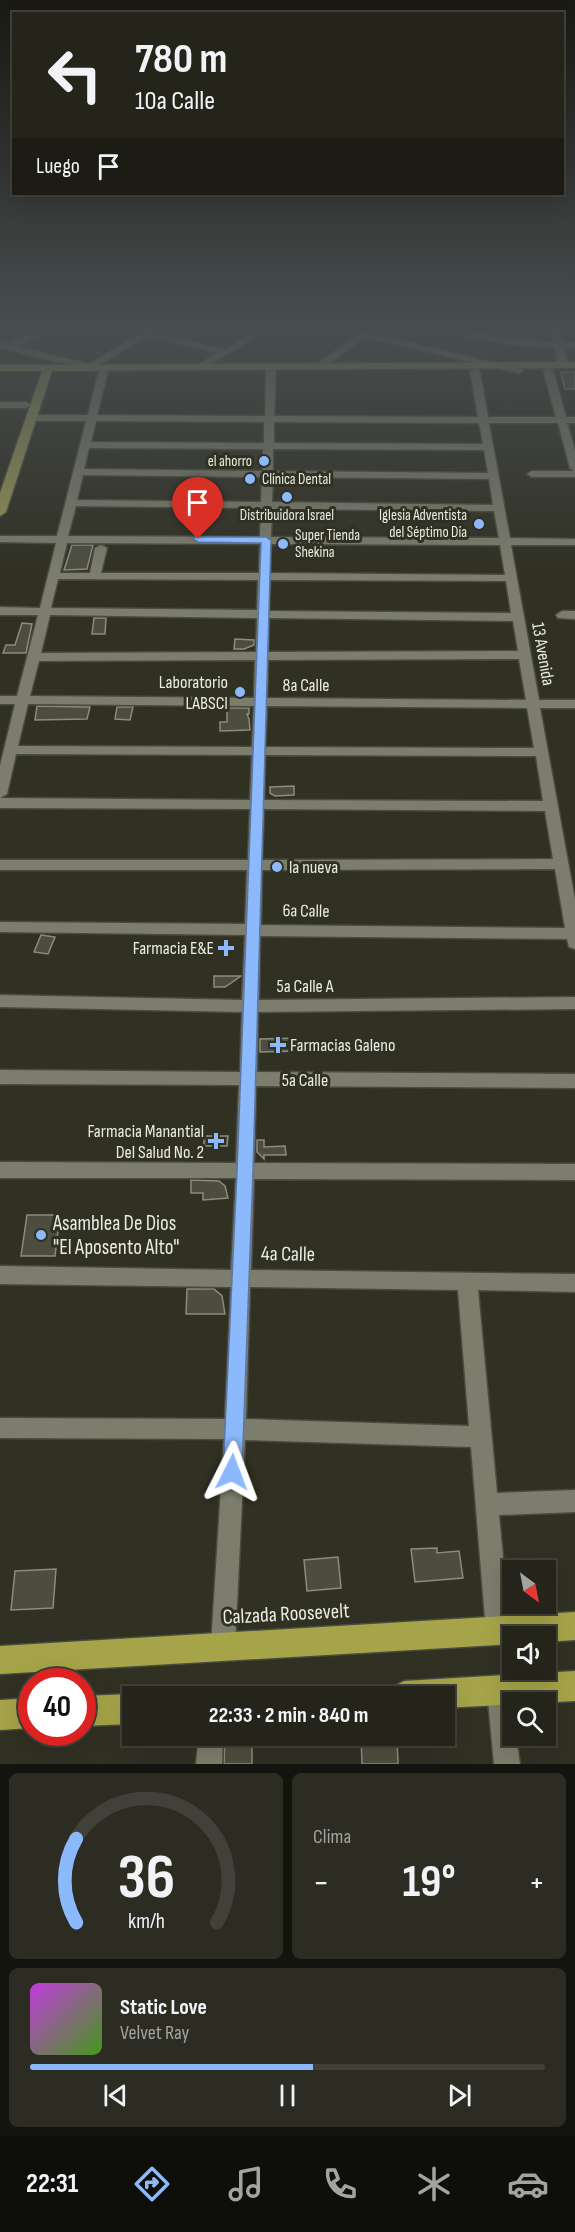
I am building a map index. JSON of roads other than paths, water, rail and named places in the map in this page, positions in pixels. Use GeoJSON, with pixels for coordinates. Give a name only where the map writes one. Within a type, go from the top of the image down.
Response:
{"type":"FeatureCollection","features":[{"type":"Feature","properties":{"kind":"highway","name":"Calzada Roosevelt"},"geometry":{"type":"LineString","coordinates":[[0,1660],[575,1626]]}},
{"type":"Feature","properties":{"kind":"highway"},"geometry":{"type":"LineString","coordinates":[[455,1693],[575,1686]]}},
{"type":"Feature","properties":{"kind":"highway"},"geometry":{"type":"LineString","coordinates":[[96,1710],[122,1709]]}},
{"type":"Feature","properties":{"kind":"highway"},"geometry":{"type":"LineString","coordinates":[[0,1715],[18,1714]]}},
{"type":"Feature","properties":{"kind":"main road"},"geometry":{"type":"LineString","coordinates":[[0,481],[24,410]]}},
{"type":"Feature","properties":{"kind":"main road"},"geometry":{"type":"LineString","coordinates":[[0,512],[34,410]]}},
{"type":"Feature","properties":{"kind":"street"},"geometry":{"type":"LineString","coordinates":[[0,794],[95,410]]}},
{"type":"Feature","properties":{"kind":"street"},"geometry":{"type":"LineString","coordinates":[[223,1646],[235,1429],[245,1171],[270,410]]}},
{"type":"Feature","properties":{"kind":"street","name":"13 Avenida"},"geometry":{"type":"LineString","coordinates":[[482,410],[574,937]]}},
{"type":"Feature","properties":{"kind":"street"},"geometry":{"type":"LineString","coordinates":[[559,410],[575,468]]}},
{"type":"Feature","properties":{"kind":"street"},"geometry":{"type":"LineString","coordinates":[[32,418],[575,420]]}},
{"type":"Feature","properties":{"kind":"street"},"geometry":{"type":"LineString","coordinates":[[86,446],[488,447]]}},
{"type":"Feature","properties":{"kind":"street"},"geometry":{"type":"LineString","coordinates":[[80,472],[493,476]]}},
{"type":"Feature","properties":{"kind":"street"},"geometry":{"type":"LineString","coordinates":[[532,474],[575,474]]}},
{"type":"Feature","properties":{"kind":"street"},"geometry":{"type":"LineString","coordinates":[[72,503],[499,508]]}},
{"type":"Feature","properties":{"kind":"street"},"geometry":{"type":"LineString","coordinates":[[0,539],[575,542]]}},
{"type":"Feature","properties":{"kind":"street"},"geometry":{"type":"LineString","coordinates":[[95,575],[101,548]]}},
{"type":"Feature","properties":{"kind":"street"},"geometry":{"type":"LineString","coordinates":[[54,576],[511,578]]}},
{"type":"Feature","properties":{"kind":"street"},"geometry":{"type":"LineString","coordinates":[[0,611],[518,617]]}},
{"type":"Feature","properties":{"kind":"street"},"geometry":{"type":"LineString","coordinates":[[562,615],[575,615]]}},
{"type":"Feature","properties":{"kind":"street"},"geometry":{"type":"LineString","coordinates":[[34,657],[525,655]]}},
{"type":"Feature","properties":{"kind":"street","name":"8a Calle"},"geometry":{"type":"LineString","coordinates":[[0,700],[575,704]]}},
{"type":"Feature","properties":{"kind":"street"},"geometry":{"type":"LineString","coordinates":[[11,750],[542,752]]}},
{"type":"Feature","properties":{"kind":"street"},"geometry":{"type":"LineString","coordinates":[[0,804],[551,806]]}},
{"type":"Feature","properties":{"kind":"street"},"geometry":{"type":"LineString","coordinates":[[0,865],[561,864]]}},
{"type":"Feature","properties":{"kind":"street","name":"6a Calle"},"geometry":{"type":"LineString","coordinates":[[0,927],[574,937]]}},
{"type":"Feature","properties":{"kind":"street","name":"5a Calle A"},"geometry":{"type":"LineString","coordinates":[[0,1001],[250,1006],[575,1003]]}},
{"type":"Feature","properties":{"kind":"street","name":"5a Calle"},"geometry":{"type":"LineString","coordinates":[[0,1077],[575,1081]]}},
{"type":"Feature","properties":{"kind":"street"},"geometry":{"type":"LineString","coordinates":[[0,1170],[575,1173]]}},
{"type":"Feature","properties":{"kind":"street","name":"4a Calle"},"geometry":{"type":"LineString","coordinates":[[0,1275],[575,1282]]}},
{"type":"Feature","properties":{"kind":"street"},"geometry":{"type":"LineString","coordinates":[[467,1282],[489,1504],[498,1631]]}},
{"type":"Feature","properties":{"kind":"street"},"geometry":{"type":"LineString","coordinates":[[0,1428],[235,1429],[481,1437]]}},
{"type":"Feature","properties":{"kind":"street"},"geometry":{"type":"LineString","coordinates":[[489,1504],[575,1501]]}},
{"type":"Feature","properties":{"kind":"street"},"geometry":{"type":"LineString","coordinates":[[499,1690],[507,1764]]}},
{"type":"Feature","properties":{"kind":"street"},"geometry":{"type":"LineString","coordinates":[[209,1764],[210,1746]]}},
{"type":"Feature","properties":{"kind":"place","name":"el ahorro"},"geometry":{"type":"Point","coordinates":[264,461]}},
{"type":"Feature","properties":{"kind":"place","name":"Clínica Dental"},"geometry":{"type":"Point","coordinates":[250,479]}},
{"type":"Feature","properties":{"kind":"place","name":"Distribuidora Israel"},"geometry":{"type":"Point","coordinates":[287,497]}},
{"type":"Feature","properties":{"kind":"place","name":"Iglesia Adventista del Séptimo Día"},"geometry":{"type":"Point","coordinates":[479,524]}},
{"type":"Feature","properties":{"kind":"place","name":"Super Tienda Shekina"},"geometry":{"type":"Point","coordinates":[283,544]}},
{"type":"Feature","properties":{"kind":"place","name":"Laboratorio LABSCI"},"geometry":{"type":"Point","coordinates":[240,692]}},
{"type":"Feature","properties":{"kind":"place","name":"la nueva"},"geometry":{"type":"Point","coordinates":[277,867]}},
{"type":"Feature","properties":{"kind":"place","name":"Farmacia E&E"},"geometry":{"type":"Point","coordinates":[226,948]}},
{"type":"Feature","properties":{"kind":"place","name":"Farmacias Galeno"},"geometry":{"type":"Point","coordinates":[278,1045]}},
{"type":"Feature","properties":{"kind":"place","name":"Farmacia Manantial Del Salud No. 2"},"geometry":{"type":"Point","coordinates":[216,1141]}},
{"type":"Feature","properties":{"kind":"place","name":"Asamblea De Dios \"El Aposento Alto\""},"geometry":{"type":"Point","coordinates":[41,1235]}}]}
